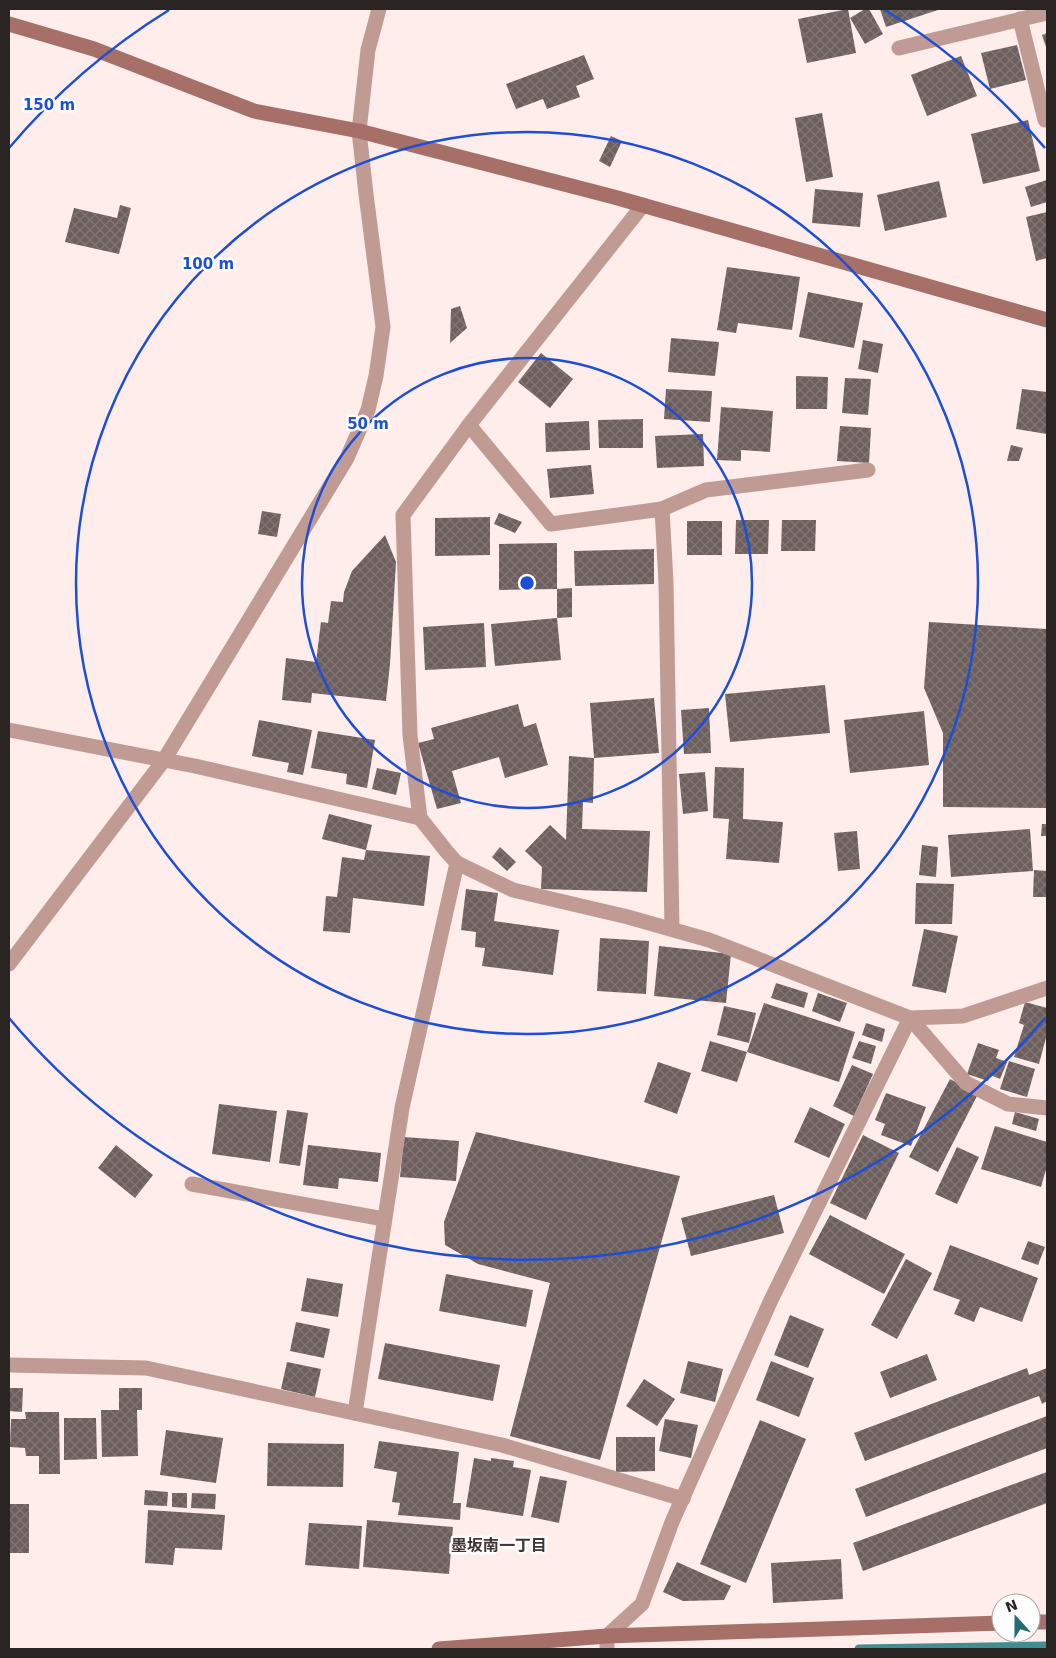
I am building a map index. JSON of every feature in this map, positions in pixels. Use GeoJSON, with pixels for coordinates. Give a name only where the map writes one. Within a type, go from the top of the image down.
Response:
{"type":"FeatureCollection","features":[{"type":"Feature","properties":{"kind":"street"},"geometry":{"type":"LineString","coordinates":[[9,964],[164,760],[316,506],[347,458],[368,410],[376,376],[383,327],[359,131],[368,50],[379,9]]}},
{"type":"Feature","properties":{"kind":"street"},"geometry":{"type":"LineString","coordinates":[[899,48],[1047,12]]}},
{"type":"Feature","properties":{"kind":"street"},"geometry":{"type":"LineString","coordinates":[[1020,19],[1045,120]]}},
{"type":"Feature","properties":{"kind":"street"},"geometry":{"type":"LineString","coordinates":[[9,24],[94,49],[254,111],[359,131],[643,205],[1047,320]]}},
{"type":"Feature","properties":{"kind":"street"},"geometry":{"type":"LineString","coordinates":[[643,205],[469,425],[404,515],[410,735],[420,818],[457,863],[513,890],[628,916],[709,940],[910,1018],[963,1016],[1047,988]]}},
{"type":"Feature","properties":{"kind":"street"},"geometry":{"type":"LineString","coordinates":[[469,425],[550,524],[662,509],[706,490],[868,470]]}},
{"type":"Feature","properties":{"kind":"street"},"geometry":{"type":"LineString","coordinates":[[662,509],[666,582],[672,929]]}},
{"type":"Feature","properties":{"kind":"street"},"geometry":{"type":"LineString","coordinates":[[9,730],[164,760],[420,818]]}},
{"type":"Feature","properties":{"kind":"street"},"geometry":{"type":"LineString","coordinates":[[355,1413],[402,1108],[457,863]]}},
{"type":"Feature","properties":{"kind":"street"},"geometry":{"type":"LineString","coordinates":[[910,1018],[966,1083],[1008,1104],[1047,1108]]}},
{"type":"Feature","properties":{"kind":"street"},"geometry":{"type":"LineString","coordinates":[[607,1643],[642,1604],[672,1522],[771,1300],[910,1018]]}},
{"type":"Feature","properties":{"kind":"street"},"geometry":{"type":"LineString","coordinates":[[192,1184],[384,1220]]}},
{"type":"Feature","properties":{"kind":"street"},"geometry":{"type":"LineString","coordinates":[[9,1366],[146,1368],[502,1444],[683,1499]]}},
{"type":"Feature","properties":{"kind":"street"},"geometry":{"type":"LineString","coordinates":[[439,1649],[607,1643],[991,1624]]}},
{"type":"Feature","properties":{"kind":"building"},"geometry":{"type":"Polygon","coordinates":[[[848,9],[856,53],[807,63],[798,19],[848,9]]]}},
{"type":"Feature","properties":{"kind":"building"},"geometry":{"type":"Polygon","coordinates":[[[865,9],[869,9],[883,34],[865,44],[850,18],[865,9]]]}},
{"type":"Feature","properties":{"kind":"building"},"geometry":{"type":"Polygon","coordinates":[[[880,9],[941,9],[886,27],[880,9]]]}},
{"type":"Feature","properties":{"kind":"building"},"geometry":{"type":"Polygon","coordinates":[[[1047,33],[1047,50],[1042,35],[1047,33]]]}},
{"type":"Feature","properties":{"kind":"building"},"geometry":{"type":"Polygon","coordinates":[[[1017,45],[1026,80],[990,89],[981,53],[1017,45]]]}},
{"type":"Feature","properties":{"kind":"building"},"geometry":{"type":"Polygon","coordinates":[[[584,55],[594,79],[576,86],[580,97],[547,109],[543,99],[516,109],[506,84],[584,55]]]}},
{"type":"Feature","properties":{"kind":"building"},"geometry":{"type":"Polygon","coordinates":[[[961,56],[977,96],[927,116],[911,75],[961,56]]]}},
{"type":"Feature","properties":{"kind":"building"},"geometry":{"type":"Polygon","coordinates":[[[822,113],[833,177],[806,182],[795,118],[822,113]]]}},
{"type":"Feature","properties":{"kind":"building"},"geometry":{"type":"Polygon","coordinates":[[[1028,120],[1040,171],[983,184],[971,134],[1028,120]]]}},
{"type":"Feature","properties":{"kind":"building"},"geometry":{"type":"Polygon","coordinates":[[[611,136],[622,141],[610,167],[599,161],[611,136]]]}},
{"type":"Feature","properties":{"kind":"building"},"geometry":{"type":"Polygon","coordinates":[[[1047,180],[1047,202],[1031,207],[1025,187],[1047,180]]]}},
{"type":"Feature","properties":{"kind":"building"},"geometry":{"type":"Polygon","coordinates":[[[939,181],[947,217],[885,231],[877,195],[939,181]]]}},
{"type":"Feature","properties":{"kind":"building"},"geometry":{"type":"Polygon","coordinates":[[[815,189],[863,193],[860,227],[812,223],[815,189]]]}},
{"type":"Feature","properties":{"kind":"building"},"geometry":{"type":"Polygon","coordinates":[[[120,205],[131,208],[119,254],[65,242],[74,208],[117,218],[120,205]]]}},
{"type":"Feature","properties":{"kind":"building"},"geometry":{"type":"Polygon","coordinates":[[[1047,212],[1047,258],[1036,261],[1026,217],[1047,212]]]}},
{"type":"Feature","properties":{"kind":"building"},"geometry":{"type":"Polygon","coordinates":[[[727,267],[800,277],[792,330],[738,323],[736,333],[717,330],[727,267]]]}},
{"type":"Feature","properties":{"kind":"building"},"geometry":{"type":"Polygon","coordinates":[[[808,292],[863,303],[854,348],[799,337],[808,292]]]}},
{"type":"Feature","properties":{"kind":"building"},"geometry":{"type":"Polygon","coordinates":[[[460,306],[467,328],[450,343],[451,309],[460,306]]]}},
{"type":"Feature","properties":{"kind":"building"},"geometry":{"type":"Polygon","coordinates":[[[671,338],[719,342],[715,376],[668,372],[671,338]]]}},
{"type":"Feature","properties":{"kind":"building"},"geometry":{"type":"Polygon","coordinates":[[[863,340],[883,344],[878,373],[858,369],[863,340]]]}},
{"type":"Feature","properties":{"kind":"building"},"geometry":{"type":"Polygon","coordinates":[[[541,353],[573,379],[550,408],[518,382],[541,353]]]}},
{"type":"Feature","properties":{"kind":"building"},"geometry":{"type":"Polygon","coordinates":[[[796,376],[828,377],[827,409],[796,409],[796,376]]]}},
{"type":"Feature","properties":{"kind":"building"},"geometry":{"type":"Polygon","coordinates":[[[845,378],[871,379],[868,415],[842,413],[845,378]]]}},
{"type":"Feature","properties":{"kind":"building"},"geometry":{"type":"Polygon","coordinates":[[[666,389],[712,391],[710,422],[664,419],[666,389]]]}},
{"type":"Feature","properties":{"kind":"building"},"geometry":{"type":"Polygon","coordinates":[[[1022,389],[1047,392],[1047,434],[1016,429],[1022,389]]]}},
{"type":"Feature","properties":{"kind":"building"},"geometry":{"type":"Polygon","coordinates":[[[721,407],[773,411],[770,452],[741,450],[741,461],[717,460],[721,407]]]}},
{"type":"Feature","properties":{"kind":"building"},"geometry":{"type":"Polygon","coordinates":[[[643,419],[643,448],[599,448],[598,420],[643,419]]]}},
{"type":"Feature","properties":{"kind":"building"},"geometry":{"type":"Polygon","coordinates":[[[589,421],[590,450],[546,452],[545,423],[589,421]]]}},
{"type":"Feature","properties":{"kind":"building"},"geometry":{"type":"Polygon","coordinates":[[[840,426],[871,428],[869,463],[837,461],[840,426]]]}},
{"type":"Feature","properties":{"kind":"building"},"geometry":{"type":"Polygon","coordinates":[[[703,434],[704,466],[657,468],[655,436],[703,434]]]}},
{"type":"Feature","properties":{"kind":"building"},"geometry":{"type":"Polygon","coordinates":[[[1011,445],[1023,448],[1019,461],[1007,461],[1011,445]]]}},
{"type":"Feature","properties":{"kind":"building"},"geometry":{"type":"Polygon","coordinates":[[[591,465],[594,494],[550,498],[547,469],[591,465]]]}},
{"type":"Feature","properties":{"kind":"building"},"geometry":{"type":"Polygon","coordinates":[[[262,511],[281,514],[277,537],[258,534],[262,511]]]}},
{"type":"Feature","properties":{"kind":"building"},"geometry":{"type":"Polygon","coordinates":[[[499,513],[522,522],[515,533],[494,524],[499,513]]]}},
{"type":"Feature","properties":{"kind":"building"},"geometry":{"type":"Polygon","coordinates":[[[490,517],[490,555],[435,556],[435,518],[490,517]]]}},
{"type":"Feature","properties":{"kind":"building"},"geometry":{"type":"Polygon","coordinates":[[[736,520],[769,520],[768,554],[735,554],[736,520]]]}},
{"type":"Feature","properties":{"kind":"building"},"geometry":{"type":"Polygon","coordinates":[[[782,520],[816,520],[815,551],[781,551],[782,520]]]}},
{"type":"Feature","properties":{"kind":"building"},"geometry":{"type":"Polygon","coordinates":[[[687,521],[722,521],[722,555],[687,555],[687,521]]]}},
{"type":"Feature","properties":{"kind":"building"},"geometry":{"type":"Polygon","coordinates":[[[385,535],[396,562],[386,701],[312,693],[311,703],[282,700],[286,658],[316,662],[321,622],[328,623],[331,601],[343,602],[344,592],[352,571],[385,535]]]}},
{"type":"Feature","properties":{"kind":"building"},"geometry":{"type":"Polygon","coordinates":[[[557,543],[557,589],[499,590],[499,544],[557,543]]]}},
{"type":"Feature","properties":{"kind":"building"},"geometry":{"type":"Polygon","coordinates":[[[654,549],[654,584],[575,586],[574,551],[654,549]]]}},
{"type":"Feature","properties":{"kind":"building"},"geometry":{"type":"Polygon","coordinates":[[[572,588],[572,617],[557,618],[557,589],[572,588]]]}},
{"type":"Feature","properties":{"kind":"building"},"geometry":{"type":"Polygon","coordinates":[[[557,618],[561,660],[495,666],[491,624],[557,618]]]}},
{"type":"Feature","properties":{"kind":"building"},"geometry":{"type":"Polygon","coordinates":[[[929,622],[1047,629],[1047,808],[943,807],[943,733],[924,688],[929,622]]]}},
{"type":"Feature","properties":{"kind":"building"},"geometry":{"type":"Polygon","coordinates":[[[484,623],[486,667],[425,670],[423,627],[484,623]]]}},
{"type":"Feature","properties":{"kind":"building"},"geometry":{"type":"Polygon","coordinates":[[[825,685],[830,733],[730,742],[725,694],[825,685]]]}},
{"type":"Feature","properties":{"kind":"building"},"geometry":{"type":"Polygon","coordinates":[[[654,698],[659,753],[594,758],[590,703],[654,698]]]}},
{"type":"Feature","properties":{"kind":"building"},"geometry":{"type":"Polygon","coordinates":[[[518,704],[524,727],[536,723],[548,765],[505,778],[499,757],[452,771],[461,803],[437,809],[418,743],[434,739],[431,728],[518,704]]]}},
{"type":"Feature","properties":{"kind":"building"},"geometry":{"type":"Polygon","coordinates":[[[709,708],[711,753],[684,754],[681,710],[709,708]]]}},
{"type":"Feature","properties":{"kind":"building"},"geometry":{"type":"Polygon","coordinates":[[[924,711],[929,765],[850,773],[844,720],[924,711]]]}},
{"type":"Feature","properties":{"kind":"building"},"geometry":{"type":"Polygon","coordinates":[[[259,720],[312,730],[303,775],[287,772],[289,763],[252,756],[259,720]]]}},
{"type":"Feature","properties":{"kind":"building"},"geometry":{"type":"Polygon","coordinates":[[[318,731],[375,740],[367,788],[346,784],[347,774],[311,768],[318,731]]]}},
{"type":"Feature","properties":{"kind":"building"},"geometry":{"type":"Polygon","coordinates":[[[569,756],[594,758],[593,803],[583,802],[582,829],[650,831],[647,892],[541,889],[542,867],[525,851],[550,825],[566,840],[569,756]]]}},
{"type":"Feature","properties":{"kind":"building"},"geometry":{"type":"Polygon","coordinates":[[[715,767],[744,768],[743,819],[783,822],[779,863],[726,859],[729,819],[713,818],[715,767]]]}},
{"type":"Feature","properties":{"kind":"building"},"geometry":{"type":"Polygon","coordinates":[[[377,768],[401,773],[396,795],[372,789],[377,768]]]}},
{"type":"Feature","properties":{"kind":"building"},"geometry":{"type":"Polygon","coordinates":[[[705,772],[708,811],[683,814],[679,774],[705,772]]]}},
{"type":"Feature","properties":{"kind":"building"},"geometry":{"type":"Polygon","coordinates":[[[329,814],[372,825],[366,850],[322,839],[329,814]]]}},
{"type":"Feature","properties":{"kind":"building"},"geometry":{"type":"Polygon","coordinates":[[[1042,824],[1047,824],[1047,836],[1041,836],[1042,824]]]}},
{"type":"Feature","properties":{"kind":"building"},"geometry":{"type":"Polygon","coordinates":[[[1030,829],[1033,871],[951,877],[948,835],[1030,829]]]}},
{"type":"Feature","properties":{"kind":"building"},"geometry":{"type":"Polygon","coordinates":[[[857,831],[860,869],[838,871],[834,833],[857,831]]]}},
{"type":"Feature","properties":{"kind":"building"},"geometry":{"type":"Polygon","coordinates":[[[922,845],[938,847],[936,877],[919,875],[922,845]]]}},
{"type":"Feature","properties":{"kind":"building"},"geometry":{"type":"Polygon","coordinates":[[[500,847],[516,862],[507,871],[492,857],[500,847]]]}},
{"type":"Feature","properties":{"kind":"building"},"geometry":{"type":"Polygon","coordinates":[[[366,850],[430,856],[424,906],[353,898],[350,933],[323,931],[326,896],[337,897],[342,857],[364,860],[366,850]]]}},
{"type":"Feature","properties":{"kind":"building"},"geometry":{"type":"Polygon","coordinates":[[[1034,870],[1047,871],[1047,897],[1033,897],[1034,870]]]}},
{"type":"Feature","properties":{"kind":"building"},"geometry":{"type":"Polygon","coordinates":[[[916,883],[954,884],[952,924],[915,924],[916,883]]]}},
{"type":"Feature","properties":{"kind":"building"},"geometry":{"type":"Polygon","coordinates":[[[466,889],[498,893],[494,921],[559,930],[553,975],[482,966],[485,948],[475,947],[476,932],[461,930],[466,889]]]}},
{"type":"Feature","properties":{"kind":"building"},"geometry":{"type":"Polygon","coordinates":[[[924,929],[958,936],[946,993],[912,986],[924,929]]]}},
{"type":"Feature","properties":{"kind":"building"},"geometry":{"type":"Polygon","coordinates":[[[600,938],[649,941],[646,994],[597,991],[600,938]]]}},
{"type":"Feature","properties":{"kind":"building"},"geometry":{"type":"Polygon","coordinates":[[[659,946],[731,954],[726,1003],[654,996],[659,946]]]}},
{"type":"Feature","properties":{"kind":"building"},"geometry":{"type":"Polygon","coordinates":[[[776,983],[808,993],[804,1008],[771,998],[776,983]]]}},
{"type":"Feature","properties":{"kind":"building"},"geometry":{"type":"Polygon","coordinates":[[[818,993],[847,1003],[840,1022],[812,1011],[818,993]]]}},
{"type":"Feature","properties":{"kind":"building"},"geometry":{"type":"Polygon","coordinates":[[[1025,1002],[1047,1008],[1047,1034],[1039,1064],[1014,1057],[1024,1025],[1019,1023],[1025,1002]]]}},
{"type":"Feature","properties":{"kind":"building"},"geometry":{"type":"Polygon","coordinates":[[[764,1003],[855,1032],[839,1082],[747,1052],[764,1003]]]}},
{"type":"Feature","properties":{"kind":"building"},"geometry":{"type":"Polygon","coordinates":[[[724,1006],[756,1013],[749,1043],[717,1035],[724,1006]]]}},
{"type":"Feature","properties":{"kind":"building"},"geometry":{"type":"Polygon","coordinates":[[[866,1023],[885,1029],[882,1042],[862,1035],[866,1023]]]}},
{"type":"Feature","properties":{"kind":"building"},"geometry":{"type":"Polygon","coordinates":[[[710,1041],[747,1052],[737,1082],[701,1071],[710,1041]]]}},
{"type":"Feature","properties":{"kind":"building"},"geometry":{"type":"Polygon","coordinates":[[[859,1041],[876,1046],[871,1064],[852,1058],[859,1041]]]}},
{"type":"Feature","properties":{"kind":"building"},"geometry":{"type":"Polygon","coordinates":[[[978,1043],[999,1050],[996,1058],[1007,1062],[1000,1079],[990,1075],[988,1081],[967,1074],[978,1043]]]}},
{"type":"Feature","properties":{"kind":"building"},"geometry":{"type":"Polygon","coordinates":[[[1009,1061],[1035,1069],[1027,1097],[1000,1089],[1009,1061]]]}},
{"type":"Feature","properties":{"kind":"building"},"geometry":{"type":"Polygon","coordinates":[[[658,1062],[691,1073],[677,1114],[644,1102],[658,1062]]]}},
{"type":"Feature","properties":{"kind":"building"},"geometry":{"type":"Polygon","coordinates":[[[852,1065],[873,1074],[854,1116],[833,1106],[852,1065]]]}},
{"type":"Feature","properties":{"kind":"building"},"geometry":{"type":"Polygon","coordinates":[[[950,1079],[978,1094],[938,1172],[909,1157],[950,1079]]]}},
{"type":"Feature","properties":{"kind":"building"},"geometry":{"type":"Polygon","coordinates":[[[886,1093],[926,1107],[911,1146],[881,1135],[885,1124],[875,1120],[886,1093]]]}},
{"type":"Feature","properties":{"kind":"building"},"geometry":{"type":"Polygon","coordinates":[[[219,1104],[277,1111],[270,1162],[212,1154],[219,1104]]]}},
{"type":"Feature","properties":{"kind":"building"},"geometry":{"type":"Polygon","coordinates":[[[810,1107],[845,1124],[829,1158],[794,1142],[810,1107]]]}},
{"type":"Feature","properties":{"kind":"building"},"geometry":{"type":"Polygon","coordinates":[[[287,1110],[308,1113],[300,1166],[279,1163],[287,1110]]]}},
{"type":"Feature","properties":{"kind":"building"},"geometry":{"type":"Polygon","coordinates":[[[1015,1112],[1039,1119],[1036,1131],[1012,1124],[1015,1112]]]}},
{"type":"Feature","properties":{"kind":"building"},"geometry":{"type":"Polygon","coordinates":[[[995,1126],[1047,1142],[1047,1166],[1041,1187],[981,1169],[995,1126]]]}},
{"type":"Feature","properties":{"kind":"building"},"geometry":{"type":"Polygon","coordinates":[[[476,1132],[680,1176],[600,1460],[510,1436],[550,1283],[478,1264],[445,1245],[444,1222],[476,1132]]]}},
{"type":"Feature","properties":{"kind":"building"},"geometry":{"type":"Polygon","coordinates":[[[863,1135],[899,1153],[866,1220],[830,1203],[863,1135]]]}},
{"type":"Feature","properties":{"kind":"building"},"geometry":{"type":"Polygon","coordinates":[[[404,1137],[459,1141],[456,1181],[400,1177],[404,1137]]]}},
{"type":"Feature","properties":{"kind":"building"},"geometry":{"type":"Polygon","coordinates":[[[116,1145],[153,1175],[135,1198],[98,1168],[116,1145]]]}},
{"type":"Feature","properties":{"kind":"building"},"geometry":{"type":"Polygon","coordinates":[[[308,1145],[381,1153],[378,1182],[339,1178],[338,1189],[303,1185],[308,1145]]]}},
{"type":"Feature","properties":{"kind":"building"},"geometry":{"type":"Polygon","coordinates":[[[957,1147],[979,1157],[957,1204],[935,1194],[957,1147]]]}},
{"type":"Feature","properties":{"kind":"building"},"geometry":{"type":"Polygon","coordinates":[[[774,1195],[784,1233],[691,1256],[681,1218],[774,1195]]]}},
{"type":"Feature","properties":{"kind":"building"},"geometry":{"type":"Polygon","coordinates":[[[830,1215],[905,1254],[884,1294],[809,1254],[830,1215]]]}},
{"type":"Feature","properties":{"kind":"building"},"geometry":{"type":"Polygon","coordinates":[[[1028,1241],[1045,1247],[1038,1265],[1021,1259],[1028,1241]]]}},
{"type":"Feature","properties":{"kind":"building"},"geometry":{"type":"Polygon","coordinates":[[[950,1245],[1038,1278],[1022,1322],[980,1307],[974,1322],[954,1314],[960,1300],[933,1290],[950,1245]]]}},
{"type":"Feature","properties":{"kind":"building"},"geometry":{"type":"Polygon","coordinates":[[[906,1259],[932,1273],[897,1339],[871,1325],[906,1259]]]}},
{"type":"Feature","properties":{"kind":"building"},"geometry":{"type":"Polygon","coordinates":[[[446,1274],[533,1290],[526,1327],[439,1311],[446,1274]]]}},
{"type":"Feature","properties":{"kind":"building"},"geometry":{"type":"Polygon","coordinates":[[[307,1278],[343,1284],[338,1317],[301,1311],[307,1278]]]}},
{"type":"Feature","properties":{"kind":"building"},"geometry":{"type":"Polygon","coordinates":[[[790,1315],[824,1329],[808,1368],[774,1355],[790,1315]]]}},
{"type":"Feature","properties":{"kind":"building"},"geometry":{"type":"Polygon","coordinates":[[[296,1322],[330,1329],[324,1358],[290,1351],[296,1322]]]}},
{"type":"Feature","properties":{"kind":"building"},"geometry":{"type":"Polygon","coordinates":[[[385,1343],[500,1365],[493,1401],[378,1379],[385,1343]]]}},
{"type":"Feature","properties":{"kind":"building"},"geometry":{"type":"Polygon","coordinates":[[[927,1354],[937,1380],[890,1398],[880,1372],[927,1354]]]}},
{"type":"Feature","properties":{"kind":"building"},"geometry":{"type":"Polygon","coordinates":[[[688,1361],[723,1369],[715,1402],[680,1393],[688,1361]]]}},
{"type":"Feature","properties":{"kind":"building"},"geometry":{"type":"Polygon","coordinates":[[[771,1361],[814,1378],[799,1417],[756,1400],[771,1361]]]}},
{"type":"Feature","properties":{"kind":"building"},"geometry":{"type":"Polygon","coordinates":[[[287,1362],[321,1369],[315,1397],[281,1389],[287,1362]]]}},
{"type":"Feature","properties":{"kind":"building"},"geometry":{"type":"Polygon","coordinates":[[[1027,1368],[1029,1375],[1047,1368],[1047,1401],[1042,1404],[1039,1396],[865,1461],[854,1433],[1027,1368]]]}},
{"type":"Feature","properties":{"kind":"building"},"geometry":{"type":"Polygon","coordinates":[[[644,1379],[675,1399],[657,1426],[626,1406],[644,1379]]]}},
{"type":"Feature","properties":{"kind":"building"},"geometry":{"type":"Polygon","coordinates":[[[9,1388],[23,1388],[22,1412],[9,1411],[9,1388]]]}},
{"type":"Feature","properties":{"kind":"building"},"geometry":{"type":"Polygon","coordinates":[[[119,1388],[142,1388],[142,1410],[137,1410],[138,1456],[102,1457],[101,1410],[119,1410],[119,1388]]]}},
{"type":"Feature","properties":{"kind":"building"},"geometry":{"type":"Polygon","coordinates":[[[25,1412],[59,1412],[60,1474],[39,1474],[39,1456],[26,1456],[25,1448],[10,1447],[11,1419],[26,1419],[25,1412]]]}},
{"type":"Feature","properties":{"kind":"building"},"geometry":{"type":"Polygon","coordinates":[[[1047,1416],[1047,1448],[866,1517],[855,1489],[1047,1416]]]}},
{"type":"Feature","properties":{"kind":"building"},"geometry":{"type":"Polygon","coordinates":[[[64,1418],[96,1418],[97,1459],[64,1460],[64,1418]]]}},
{"type":"Feature","properties":{"kind":"building"},"geometry":{"type":"Polygon","coordinates":[[[665,1419],[698,1425],[691,1458],[659,1451],[665,1419]]]}},
{"type":"Feature","properties":{"kind":"building"},"geometry":{"type":"Polygon","coordinates":[[[760,1420],[806,1439],[746,1583],[700,1564],[760,1420]]]}},
{"type":"Feature","properties":{"kind":"building"},"geometry":{"type":"Polygon","coordinates":[[[166,1430],[223,1438],[216,1483],[160,1475],[166,1430]]]}},
{"type":"Feature","properties":{"kind":"building"},"geometry":{"type":"Polygon","coordinates":[[[616,1437],[655,1437],[655,1471],[616,1472],[616,1437]]]}},
{"type":"Feature","properties":{"kind":"building"},"geometry":{"type":"Polygon","coordinates":[[[379,1441],[459,1452],[453,1503],[461,1503],[460,1520],[398,1515],[400,1503],[392,1502],[397,1472],[374,1468],[379,1441]]]}},
{"type":"Feature","properties":{"kind":"building"},"geometry":{"type":"Polygon","coordinates":[[[268,1443],[344,1444],[343,1487],[267,1486],[268,1443]]]}},
{"type":"Feature","properties":{"kind":"building"},"geometry":{"type":"Polygon","coordinates":[[[474,1458],[491,1461],[491,1458],[514,1461],[513,1467],[531,1470],[523,1516],[466,1507],[474,1458]]]}},
{"type":"Feature","properties":{"kind":"building"},"geometry":{"type":"Polygon","coordinates":[[[1047,1472],[1047,1503],[863,1571],[853,1543],[1047,1472]]]}},
{"type":"Feature","properties":{"kind":"building"},"geometry":{"type":"Polygon","coordinates":[[[540,1476],[567,1481],[559,1523],[531,1517],[540,1476]]]}},
{"type":"Feature","properties":{"kind":"building"},"geometry":{"type":"Polygon","coordinates":[[[145,1490],[168,1492],[167,1506],[144,1505],[145,1490]]]}},
{"type":"Feature","properties":{"kind":"building"},"geometry":{"type":"Polygon","coordinates":[[[172,1493],[187,1493],[187,1508],[172,1507],[172,1493]]]}},
{"type":"Feature","properties":{"kind":"building"},"geometry":{"type":"Polygon","coordinates":[[[192,1493],[216,1494],[215,1509],[191,1508],[192,1493]]]}},
{"type":"Feature","properties":{"kind":"building"},"geometry":{"type":"Polygon","coordinates":[[[9,1504],[29,1504],[29,1553],[9,1553],[9,1504]]]}},
{"type":"Feature","properties":{"kind":"building"},"geometry":{"type":"Polygon","coordinates":[[[148,1510],[225,1515],[222,1550],[175,1548],[173,1565],[145,1563],[148,1510]]]}},
{"type":"Feature","properties":{"kind":"building"},"geometry":{"type":"Polygon","coordinates":[[[367,1520],[453,1527],[449,1574],[363,1567],[367,1520]]]}},
{"type":"Feature","properties":{"kind":"building"},"geometry":{"type":"Polygon","coordinates":[[[309,1523],[362,1526],[359,1569],[305,1565],[309,1523]]]}},
{"type":"Feature","properties":{"kind":"building"},"geometry":{"type":"Polygon","coordinates":[[[841,1559],[843,1599],[773,1603],[771,1563],[841,1559]]]}},
{"type":"Feature","properties":{"kind":"building"},"geometry":{"type":"Polygon","coordinates":[[[677,1562],[731,1586],[724,1600],[683,1601],[663,1592],[677,1562]]]}},
{"type":"Feature","properties":{"kind":"waterway"},"geometry":{"type":"LineString","coordinates":[[859,1649],[1047,1646]]}},
{"type":"Feature","properties":{"kind":"district","name":"墨坂南一丁目"},"geometry":{"type":"Point","coordinates":[499,1545]}}]}
